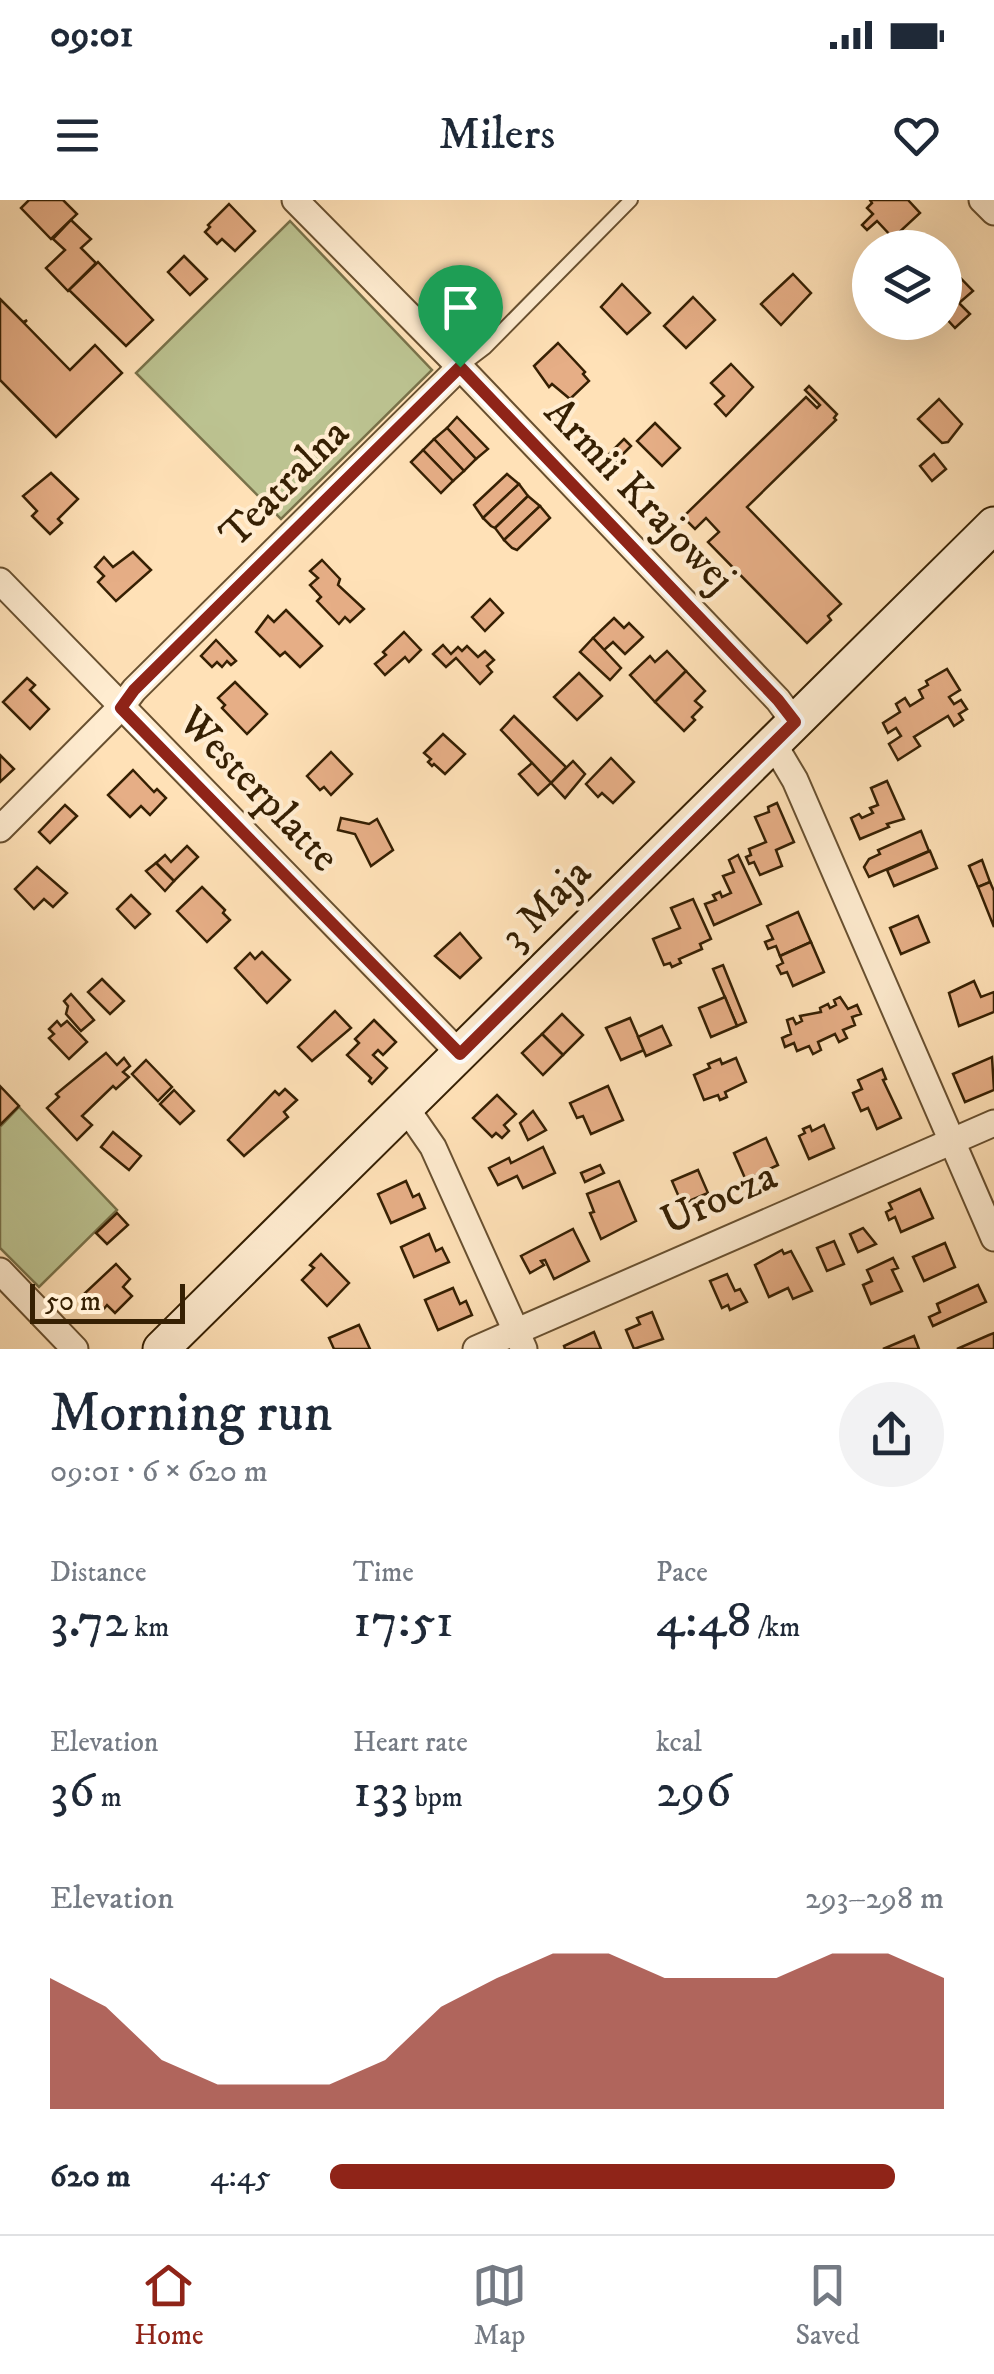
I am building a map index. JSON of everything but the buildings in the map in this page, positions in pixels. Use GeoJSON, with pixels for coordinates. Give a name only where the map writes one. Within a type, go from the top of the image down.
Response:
{"type":"FeatureCollection","features":[{"type":"Feature","properties":{"kind":"street","name":"Armii Krajowej"},"geometry":{"type":"LineString","coordinates":[[295,200],[778,700],[795,780],[994,1238]]}},
{"type":"Feature","properties":{"kind":"street"},"geometry":{"type":"LineString","coordinates":[[982,200],[994,212]]}},
{"type":"Feature","properties":{"kind":"street","name":"Teatralna"},"geometry":{"type":"LineString","coordinates":[[0,830],[121,708],[134,690],[460,367]]}},
{"type":"Feature","properties":{"kind":"street","name":"3 Maja"},"geometry":{"type":"LineString","coordinates":[[161,1349],[994,524]]}},
{"type":"Feature","properties":{"kind":"street","name":"Westerplatte"},"geometry":{"type":"LineString","coordinates":[[0,581],[460,1054]]}},
{"type":"Feature","properties":{"kind":"street"},"geometry":{"type":"LineString","coordinates":[[406,1108],[434,1147],[520,1340]]}},
{"type":"Feature","properties":{"kind":"street","name":"Urocza"},"geometry":{"type":"LineString","coordinates":[[476,1349],[520,1340],[994,1123]]}},
{"type":"Feature","properties":{"kind":"street"},"geometry":{"type":"LineString","coordinates":[[0,1272],[75,1349]]}},
{"type":"Feature","properties":{"kind":"lane","name":"Teatralna"},"geometry":{"type":"LineString","coordinates":[[460,367],[484,348],[631,200]]}},
{"type":"Feature","properties":{"kind":"green space"},"geometry":{"type":"Polygon","coordinates":[[[290,221],[432,370],[281,519],[136,373],[290,221]]]}},
{"type":"Feature","properties":{"kind":"green space"},"geometry":{"type":"Polygon","coordinates":[[[19,1107],[117,1210],[39,1287],[0,1248],[0,1127],[19,1107]]]}},
{"type":"Feature","properties":{"kind":"route"},"geometry":{"type":"LineString","coordinates":[[460,367],[795,722],[460,1054],[121,708],[134,690],[460,367]]}}]}
